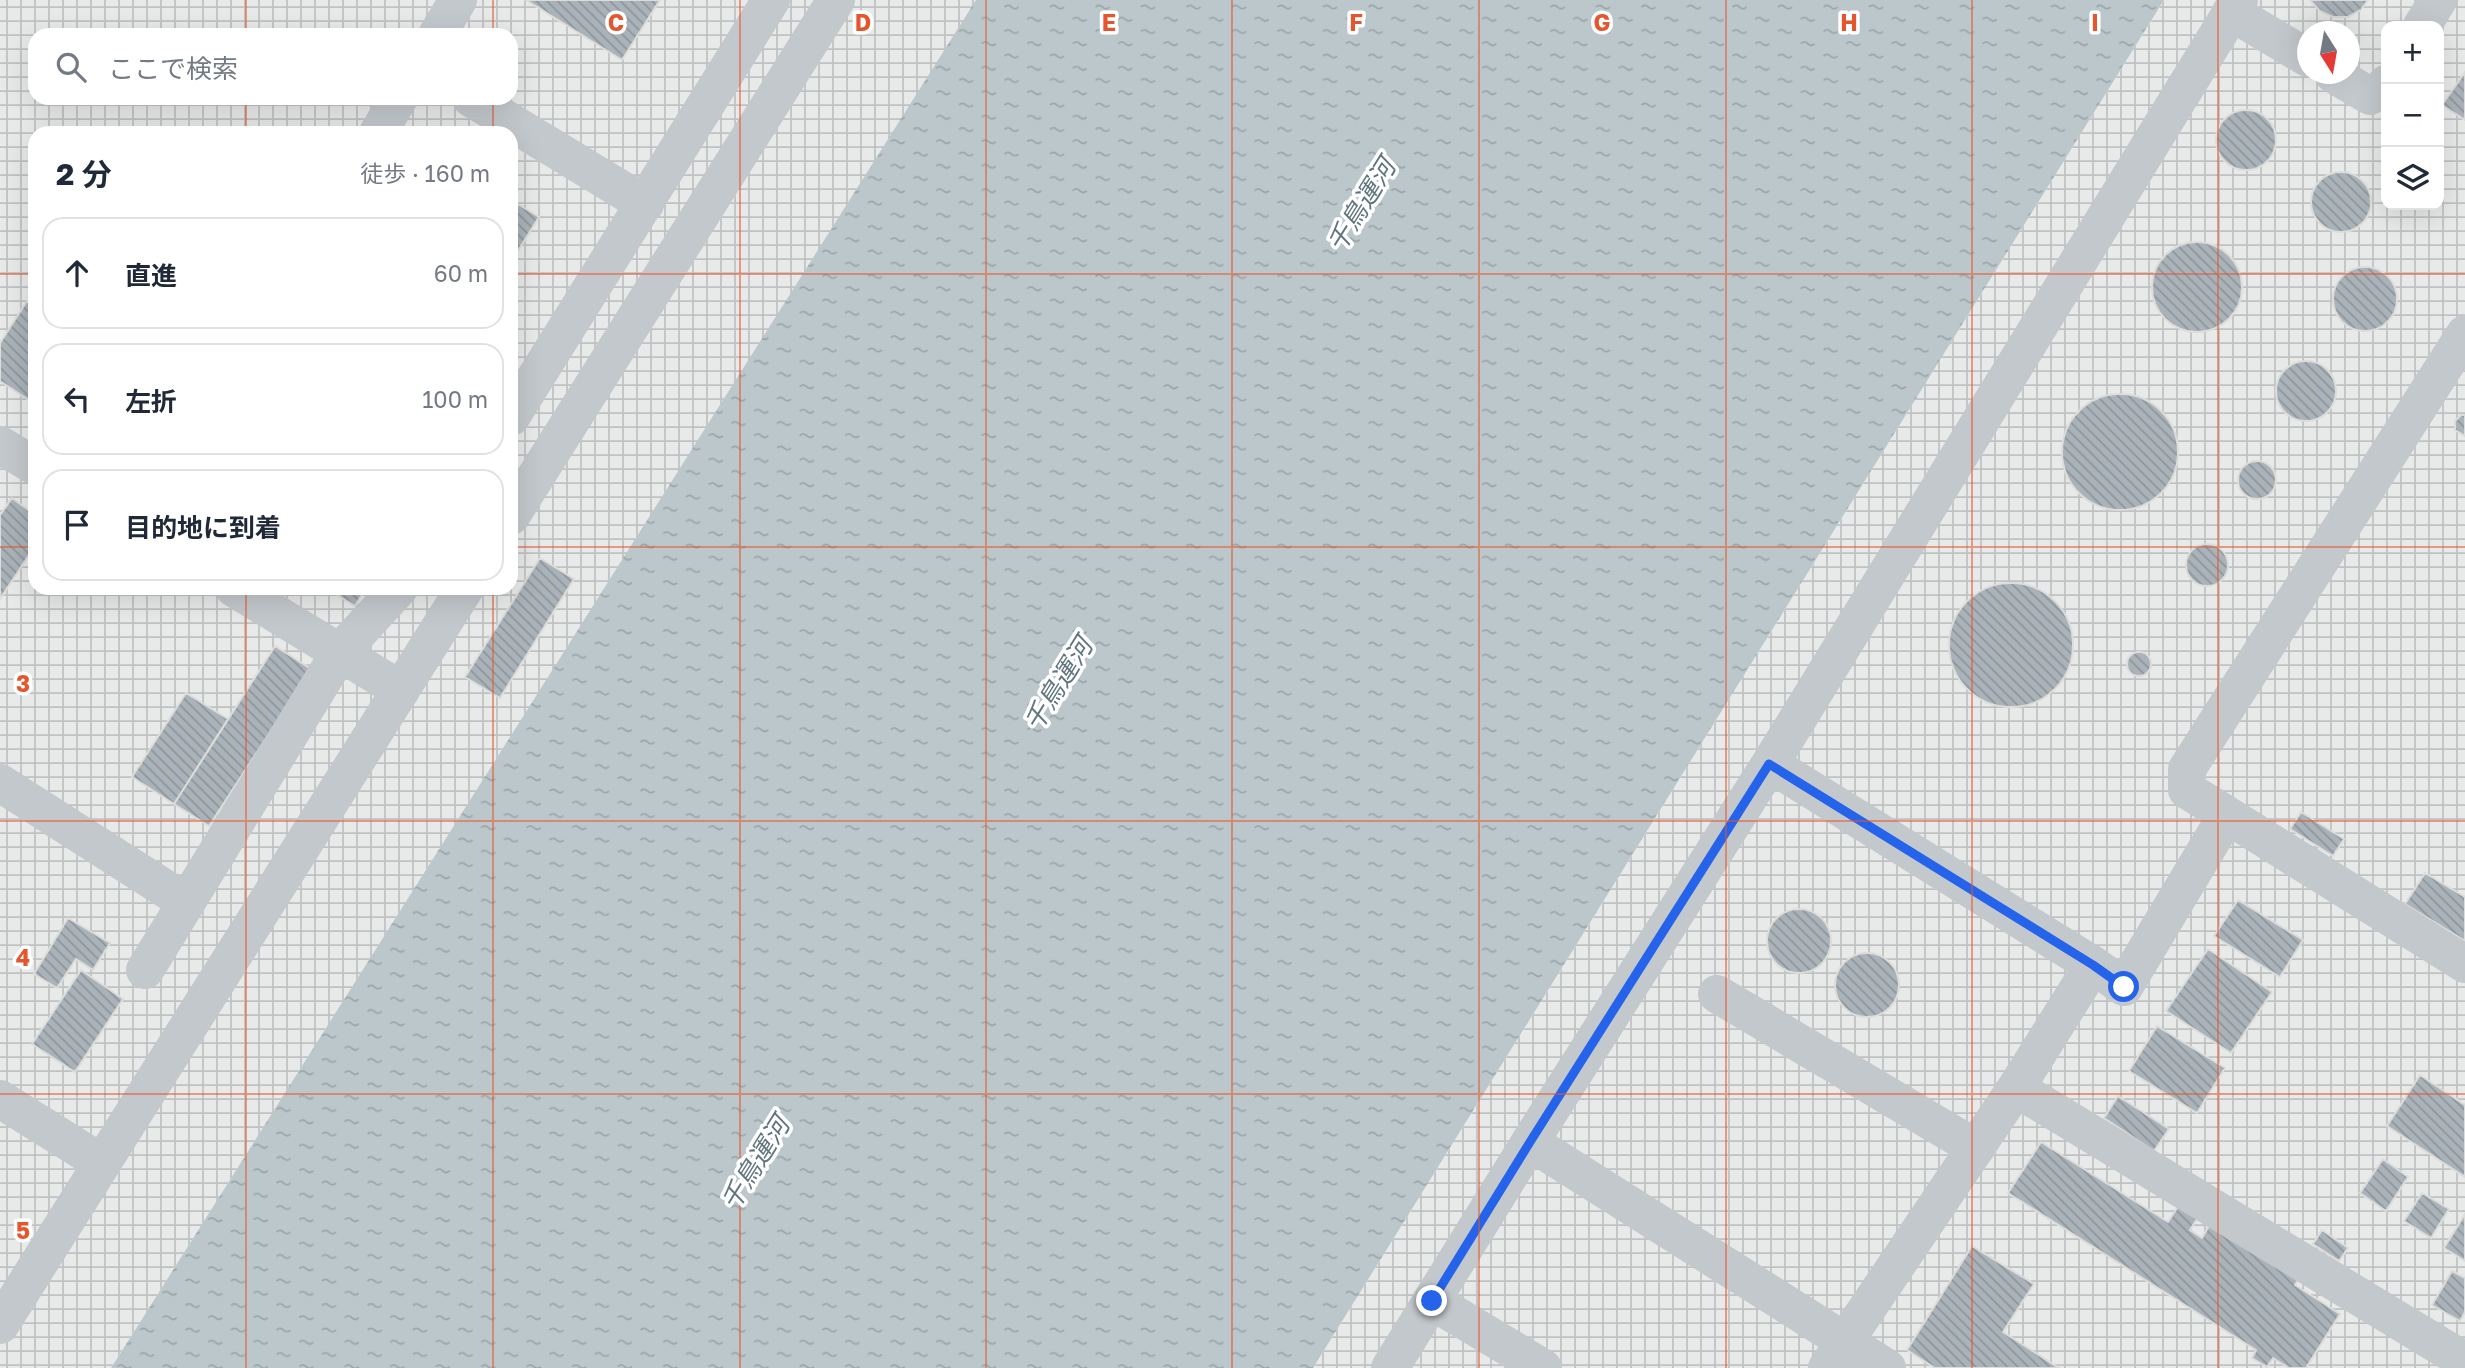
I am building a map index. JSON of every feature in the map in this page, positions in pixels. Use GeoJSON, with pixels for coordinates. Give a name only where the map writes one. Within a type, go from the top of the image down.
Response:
{"type":"FeatureCollection","features":[{"type":"Feature","properties":{"kind":"street"},"geometry":{"type":"LineString","coordinates":[[441,28],[458,0]]}},
{"type":"Feature","properties":{"kind":"street"},"geometry":{"type":"LineString","coordinates":[[518,406],[771,0]]}},
{"type":"Feature","properties":{"kind":"street"},"geometry":{"type":"LineString","coordinates":[[518,505],[836,0]]}},
{"type":"Feature","properties":{"kind":"street"},"geometry":{"type":"LineString","coordinates":[[2424,21],[2438,0]]}},
{"type":"Feature","properties":{"kind":"street"},"geometry":{"type":"LineString","coordinates":[[1390,1368],[1769,764],[2235,6],[2297,50]]}},
{"type":"Feature","properties":{"kind":"street"},"geometry":{"type":"LineString","coordinates":[[2350,84],[2370,96],[2381,90]]}},
{"type":"Feature","properties":{"kind":"street"},"geometry":{"type":"LineString","coordinates":[[382,126],[395,105]]}},
{"type":"Feature","properties":{"kind":"street"},"geometry":{"type":"LineString","coordinates":[[482,105],[517,126]]}},
{"type":"Feature","properties":{"kind":"street"},"geometry":{"type":"LineString","coordinates":[[518,127],[645,204]]}},
{"type":"Feature","properties":{"kind":"street"},"geometry":{"type":"LineString","coordinates":[[2465,334],[2188,769],[2187,790],[2465,964]]}},
{"type":"Feature","properties":{"kind":"street"},"geometry":{"type":"LineString","coordinates":[[0,445],[28,462]]}},
{"type":"Feature","properties":{"kind":"street"},"geometry":{"type":"LineString","coordinates":[[245,595],[401,690]]}},
{"type":"Feature","properties":{"kind":"street"},"geometry":{"type":"LineString","coordinates":[[145,970],[340,653],[393,595]]}},
{"type":"Feature","properties":{"kind":"street"},"geometry":{"type":"LineString","coordinates":[[0,1325],[462,595]]}},
{"type":"Feature","properties":{"kind":"street"},"geometry":{"type":"LineString","coordinates":[[1769,764],[2093,965],[2124,987],[2228,815]]}},
{"type":"Feature","properties":{"kind":"street"},"geometry":{"type":"LineString","coordinates":[[0,783],[187,902]]}},
{"type":"Feature","properties":{"kind":"street"},"geometry":{"type":"LineString","coordinates":[[1836,1355],[2016,1088],[2093,965]]}},
{"type":"Feature","properties":{"kind":"street"},"geometry":{"type":"LineString","coordinates":[[1717,994],[1976,1148]]}},
{"type":"Feature","properties":{"kind":"street"},"geometry":{"type":"LineString","coordinates":[[2016,1088],[2465,1361]]}},
{"type":"Feature","properties":{"kind":"street"},"geometry":{"type":"LineString","coordinates":[[0,1099],[102,1163]]}},
{"type":"Feature","properties":{"kind":"street"},"geometry":{"type":"LineString","coordinates":[[1530,1142],[1836,1355],[1887,1368]]}},
{"type":"Feature","properties":{"kind":"street"},"geometry":{"type":"LineString","coordinates":[[1432,1301],[1543,1368]]}},
{"type":"Feature","properties":{"kind":"shaded area"},"geometry":{"type":"Polygon","coordinates":[[[0,0],[977,0],[111,1368],[0,1368],[0,0]]]}},
{"type":"Feature","properties":{"kind":"shaded area"},"geometry":{"type":"Polygon","coordinates":[[[2164,0],[2465,0],[2465,1368],[1313,1368],[2164,0]]]}},
{"type":"Feature","properties":{"kind":"water","name":"千鳥運河"},"geometry":{"type":"Polygon","coordinates":[[[976,0],[2164,0],[1313,1368],[111,1368],[976,0]]]}},
{"type":"Feature","properties":{"kind":"building"},"geometry":{"type":"Polygon","coordinates":[[[526,0],[660,0],[622,60],[526,0]]]}},
{"type":"Feature","properties":{"kind":"building"},"geometry":{"type":"Polygon","coordinates":[[[2310,0],[2368,0],[2361,10],[2348,17],[2333,17],[2320,11],[2310,0]]]}},
{"type":"Feature","properties":{"kind":"building"},"geometry":{"type":"Polygon","coordinates":[[[2465,72],[2465,120],[2444,106],[2444,102],[2465,72]]]}},
{"type":"Feature","properties":{"kind":"building"},"geometry":{"type":"Polygon","coordinates":[[[2246,110],[2267,119],[2276,140],[2267,161],[2246,170],[2225,161],[2216,140],[2225,119],[2246,110]]]}},
{"type":"Feature","properties":{"kind":"building"},"geometry":{"type":"Polygon","coordinates":[[[2341,172],[2358,177],[2366,185],[2371,202],[2366,219],[2358,227],[2341,232],[2324,227],[2316,219],[2311,202],[2316,185],[2324,177],[2341,172]]]}},
{"type":"Feature","properties":{"kind":"building"},"geometry":{"type":"Polygon","coordinates":[[[518,204],[539,217],[518,251],[518,204]]]}},
{"type":"Feature","properties":{"kind":"building"},"geometry":{"type":"Polygon","coordinates":[[[2197,242],[2214,246],[2229,255],[2238,270],[2242,287],[2238,304],[2229,319],[2214,328],[2197,332],[2180,328],[2165,319],[2156,304],[2152,287],[2156,270],[2165,255],[2180,246],[2197,242]]]}},
{"type":"Feature","properties":{"kind":"building"},"geometry":{"type":"Polygon","coordinates":[[[2365,267],[2388,276],[2397,299],[2388,322],[2365,331],[2342,322],[2333,299],[2342,276],[2365,267]]]}},
{"type":"Feature","properties":{"kind":"building"},"geometry":{"type":"Polygon","coordinates":[[[28,302],[28,399],[0,381],[0,343],[28,302]]]}},
{"type":"Feature","properties":{"kind":"building"},"geometry":{"type":"Polygon","coordinates":[[[2300,361],[2312,361],[2331,374],[2336,391],[2334,403],[2323,416],[2312,421],[2300,421],[2281,408],[2276,397],[2276,385],[2289,366],[2300,361]]]}},
{"type":"Feature","properties":{"kind":"building"},"geometry":{"type":"Polygon","coordinates":[[[2120,394],[2142,398],[2161,411],[2174,430],[2178,452],[2174,474],[2161,493],[2142,506],[2120,510],[2098,506],[2079,493],[2066,474],[2062,452],[2066,430],[2079,411],[2098,398],[2120,394]]]}},
{"type":"Feature","properties":{"kind":"building"},"geometry":{"type":"Polygon","coordinates":[[[2465,415],[2465,436],[2455,430],[2455,421],[2465,415]]]}},
{"type":"Feature","properties":{"kind":"building"},"geometry":{"type":"Polygon","coordinates":[[[2257,461],[2271,466],[2276,480],[2271,494],[2257,499],[2243,494],[2238,480],[2243,466],[2257,461]]]}},
{"type":"Feature","properties":{"kind":"building"},"geometry":{"type":"Polygon","coordinates":[[[12,498],[28,510],[28,557],[0,599],[0,515],[12,498]]]}},
{"type":"Feature","properties":{"kind":"building"},"geometry":{"type":"Polygon","coordinates":[[[2207,544],[2222,550],[2228,565],[2222,580],[2207,586],[2192,580],[2186,565],[2192,550],[2207,544]]]}},
{"type":"Feature","properties":{"kind":"building"},"geometry":{"type":"Polygon","coordinates":[[[540,558],[574,579],[500,698],[465,677],[540,558]]]}},
{"type":"Feature","properties":{"kind":"building"},"geometry":{"type":"Polygon","coordinates":[[[2011,583],[2035,588],[2055,601],[2068,621],[2073,645],[2068,669],[2055,689],[2035,702],[2011,707],[1987,702],[1967,689],[1954,669],[1949,645],[1954,621],[1967,601],[1987,588],[2011,583]]]}},
{"type":"Feature","properties":{"kind":"building"},"geometry":{"type":"Polygon","coordinates":[[[337,595],[362,595],[355,606],[337,595]]]}},
{"type":"Feature","properties":{"kind":"building"},"geometry":{"type":"Polygon","coordinates":[[[275,646],[311,669],[209,826],[174,804],[275,646]]]}},
{"type":"Feature","properties":{"kind":"building"},"geometry":{"type":"Polygon","coordinates":[[[2139,652],[2148,655],[2151,664],[2148,673],[2139,676],[2130,673],[2127,664],[2130,655],[2139,652]]]}},
{"type":"Feature","properties":{"kind":"building"},"geometry":{"type":"Polygon","coordinates":[[[186,693],[228,719],[174,804],[132,777],[186,693]]]}},
{"type":"Feature","properties":{"kind":"building"},"geometry":{"type":"Polygon","coordinates":[[[2301,812],[2344,839],[2333,856],[2290,829],[2301,812]]]}},
{"type":"Feature","properties":{"kind":"building"},"geometry":{"type":"Polygon","coordinates":[[[2425,873],[2465,897],[2465,941],[2405,904],[2425,873]]]}},
{"type":"Feature","properties":{"kind":"building"},"geometry":{"type":"Polygon","coordinates":[[[2238,900],[2303,940],[2280,977],[2214,936],[2238,900]]]}},
{"type":"Feature","properties":{"kind":"building"},"geometry":{"type":"Polygon","coordinates":[[[1793,909],[1805,909],[1822,918],[1829,929],[1829,953],[1822,964],[1805,973],[1793,973],[1781,968],[1772,959],[1767,947],[1767,935],[1772,923],[1781,914],[1793,909]]]}},
{"type":"Feature","properties":{"kind":"building"},"geometry":{"type":"Polygon","coordinates":[[[68,918],[110,943],[93,970],[76,959],[57,988],[34,974],[68,918]]]}},
{"type":"Feature","properties":{"kind":"building"},"geometry":{"type":"Polygon","coordinates":[[[2208,949],[2272,992],[2231,1053],[2166,1011],[2208,949]]]}},
{"type":"Feature","properties":{"kind":"building"},"geometry":{"type":"Polygon","coordinates":[[[1867,953],[1885,959],[1893,967],[1899,985],[1893,1003],[1885,1011],[1867,1017],[1849,1011],[1841,1003],[1835,985],[1841,967],[1849,959],[1867,953]]]}},
{"type":"Feature","properties":{"kind":"building"},"geometry":{"type":"Polygon","coordinates":[[[81,970],[123,999],[75,1072],[32,1044],[81,970]]]}},
{"type":"Feature","properties":{"kind":"building"},"geometry":{"type":"Polygon","coordinates":[[[2157,1026],[2225,1068],[2197,1113],[2129,1071],[2157,1026]]]}},
{"type":"Feature","properties":{"kind":"building"},"geometry":{"type":"Polygon","coordinates":[[[2420,1075],[2465,1105],[2465,1177],[2387,1126],[2420,1075]]]}},
{"type":"Feature","properties":{"kind":"building"},"geometry":{"type":"Polygon","coordinates":[[[2118,1096],[2169,1129],[2154,1151],[2104,1118],[2118,1096]]]}},
{"type":"Feature","properties":{"kind":"building"},"geometry":{"type":"Polygon","coordinates":[[[2041,1142],[2168,1222],[2181,1202],[2200,1214],[2190,1230],[2202,1238],[2213,1219],[2301,1275],[2295,1285],[2340,1314],[2306,1368],[2289,1368],[2273,1358],[2267,1367],[2252,1358],[2256,1350],[2008,1193],[2041,1142]]]}},
{"type":"Feature","properties":{"kind":"building"},"geometry":{"type":"Polygon","coordinates":[[[2383,1159],[2408,1177],[2386,1211],[2360,1193],[2383,1159]]]}},
{"type":"Feature","properties":{"kind":"building"},"geometry":{"type":"Polygon","coordinates":[[[2422,1193],[2449,1209],[2431,1238],[2404,1221],[2422,1193]]]}},
{"type":"Feature","properties":{"kind":"building"},"geometry":{"type":"Polygon","coordinates":[[[2465,1214],[2465,1261],[2444,1248],[2465,1214]]]}},
{"type":"Feature","properties":{"kind":"building"},"geometry":{"type":"Polygon","coordinates":[[[2322,1230],[2348,1248],[2339,1261],[2313,1244],[2322,1230]]]}},
{"type":"Feature","properties":{"kind":"building"},"geometry":{"type":"Polygon","coordinates":[[[1972,1246],[2034,1284],[2003,1332],[2059,1368],[1935,1368],[1907,1350],[1972,1246]]]}},
{"type":"Feature","properties":{"kind":"building"},"geometry":{"type":"Polygon","coordinates":[[[2452,1271],[2465,1278],[2465,1312],[2460,1321],[2432,1305],[2452,1271]]]}},
{"type":"Feature","properties":{"kind":"route"},"geometry":{"type":"LineString","coordinates":[[1432,1301],[1769,764],[2093,965],[2124,987]]}}]}
